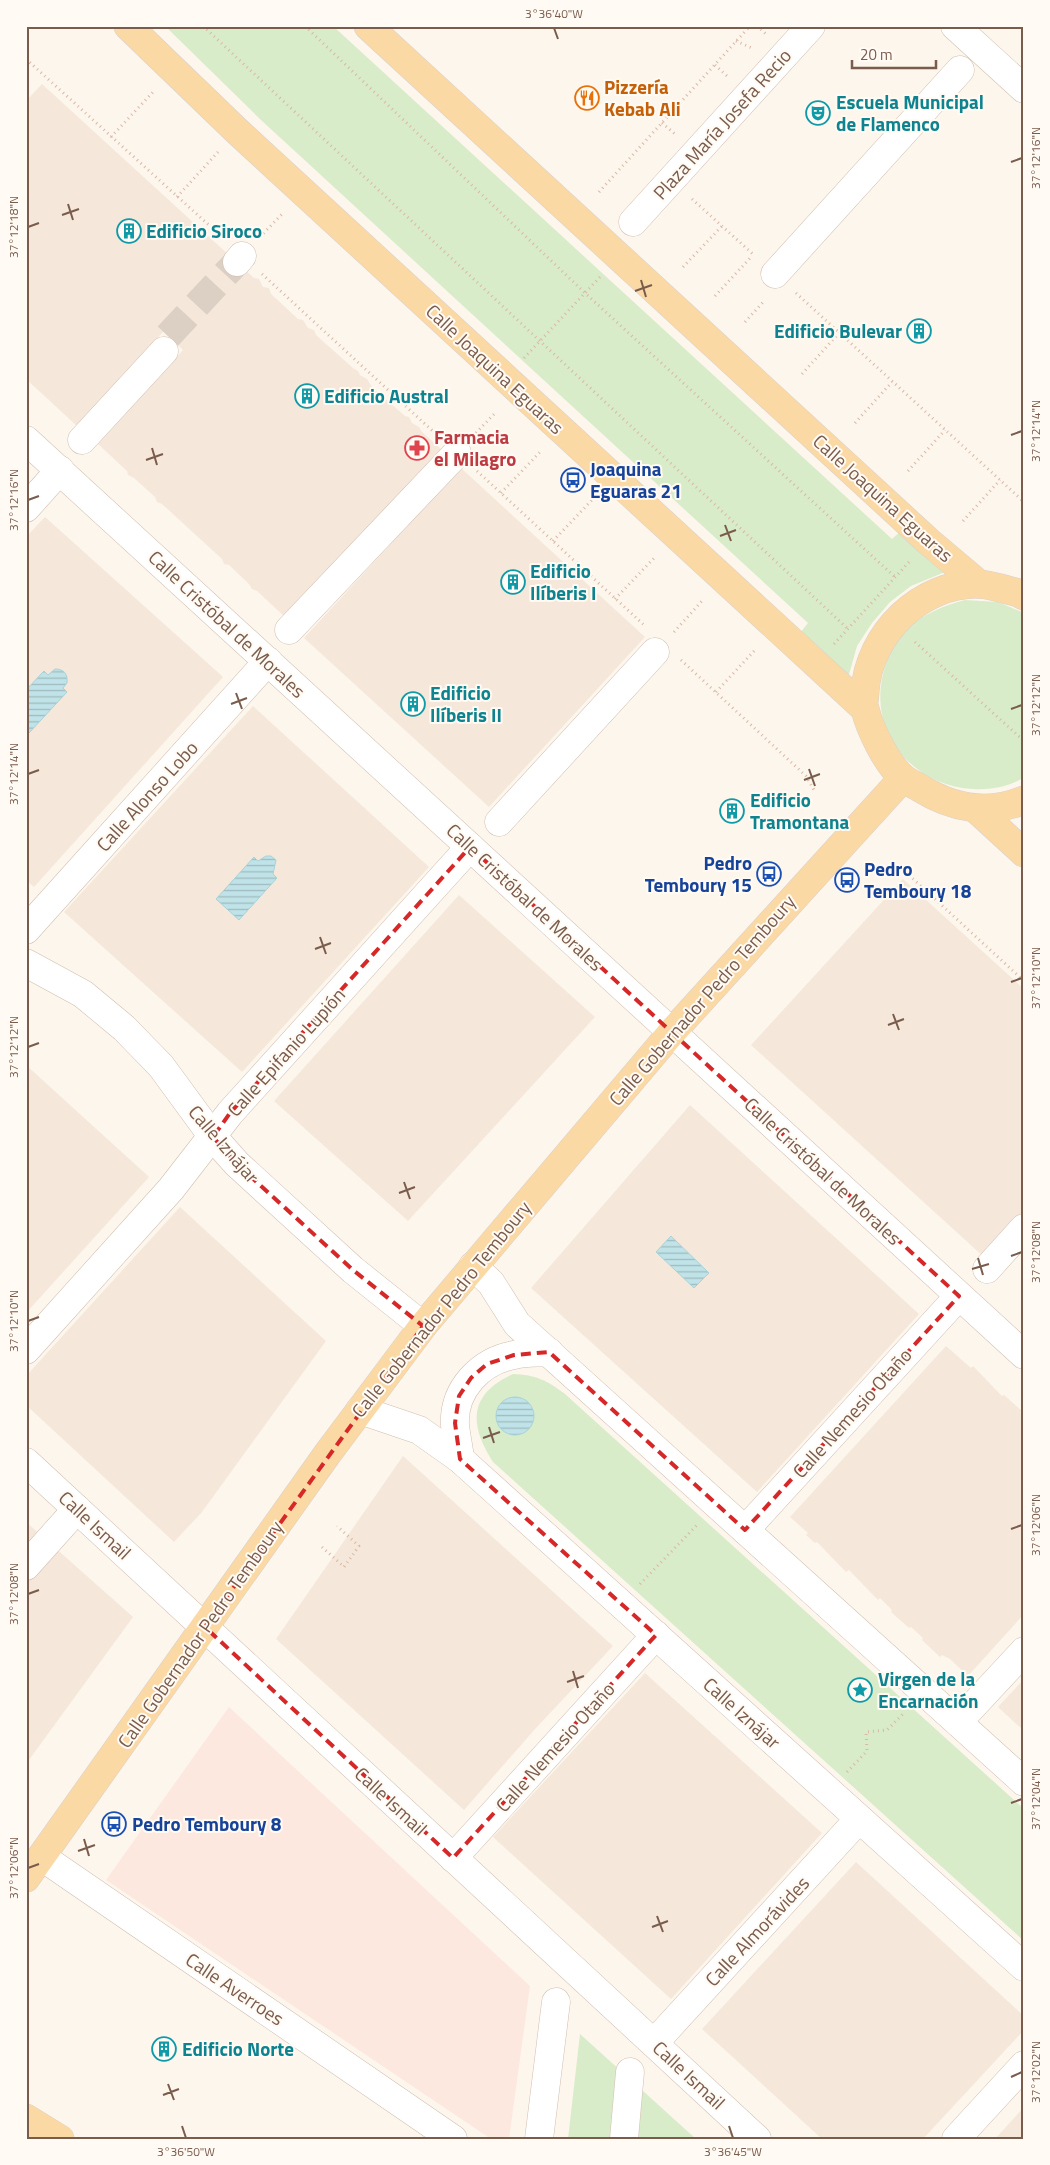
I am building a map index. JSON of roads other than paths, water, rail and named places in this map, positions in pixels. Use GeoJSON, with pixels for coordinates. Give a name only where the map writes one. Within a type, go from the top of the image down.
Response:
{"type":"FeatureCollection","features":[{"type":"Feature","properties":{"kind":"main road","name":"Calle Joaquina Eguaras"},"geometry":{"type":"LineString","coordinates":[[128,26],[245,139],[864,708]]}},
{"type":"Feature","properties":{"kind":"main road","name":"Calle Joaquina Eguaras"},"geometry":{"type":"LineString","coordinates":[[368,26],[928,540],[979,584]]}},
{"type":"Feature","properties":{"kind":"main road"},"geometry":{"type":"LineString","coordinates":[[1022,593],[979,584],[948,589],[917,603],[894,622],[875,650],[866,679],[864,708],[880,747],[903,778],[939,800],[976,809],[1008,806],[1024,800]]}},
{"type":"Feature","properties":{"kind":"main road","name":"Calle Gobernador Pedro Temboury"},"geometry":{"type":"LineString","coordinates":[[32,1865],[360,1410],[423,1326],[672,1032],[903,778]]}},
{"type":"Feature","properties":{"kind":"main road"},"geometry":{"type":"LineString","coordinates":[[976,809],[1024,853]]}},
{"type":"Feature","properties":{"kind":"main road"},"geometry":{"type":"LineString","coordinates":[[26,2118],[60,2139]]}},
{"type":"Feature","properties":{"kind":"street","name":"Plaza María Josefa Recio"},"geometry":{"type":"LineString","coordinates":[[633,222],[811,26]]}},
{"type":"Feature","properties":{"kind":"street"},"geometry":{"type":"LineString","coordinates":[[955,26],[1024,89]]}},
{"type":"Feature","properties":{"kind":"street"},"geometry":{"type":"LineString","coordinates":[[775,274],[960,70]]}},
{"type":"Feature","properties":{"kind":"street"},"geometry":{"type":"LineString","coordinates":[[82,440],[170,344]]}},
{"type":"Feature","properties":{"kind":"street","name":"Calle Cristóbal de Morales"},"geometry":{"type":"LineString","coordinates":[[26,440],[1024,1356]]}},
{"type":"Feature","properties":{"kind":"street"},"geometry":{"type":"LineString","coordinates":[[289,630],[464,460]]}},
{"type":"Feature","properties":{"kind":"street"},"geometry":{"type":"LineString","coordinates":[[26,508],[60,470]]}},
{"type":"Feature","properties":{"kind":"street"},"geometry":{"type":"LineString","coordinates":[[498,822],[659,648]]}},
{"type":"Feature","properties":{"kind":"street","name":"Calle Alonso Lobo"},"geometry":{"type":"LineString","coordinates":[[26,930],[268,661]]}},
{"type":"Feature","properties":{"kind":"street","name":"Calle Epifanio Lupión"},"geometry":{"type":"LineString","coordinates":[[26,1350],[171,1189],[236,1107],[470,847]]}},
{"type":"Feature","properties":{"kind":"street","name":"Calle Iznájar"},"geometry":{"type":"LineString","coordinates":[[26,963],[83,994],[124,1028],[161,1066],[213,1137],[237,1164],[353,1270],[423,1326]]}},
{"type":"Feature","properties":{"kind":"street"},"geometry":{"type":"LineString","coordinates":[[986,1269],[1024,1228]]}},
{"type":"Feature","properties":{"kind":"street"},"geometry":{"type":"LineString","coordinates":[[473,1266],[491,1283],[517,1324],[1024,1782]]}},
{"type":"Feature","properties":{"kind":"street","name":"Calle Nemesio Otaño"},"geometry":{"type":"LineString","coordinates":[[745,1530],[959,1296]]}},
{"type":"Feature","properties":{"kind":"street"},"geometry":{"type":"LineString","coordinates":[[460,1459],[455,1423],[459,1396],[471,1378],[487,1364],[514,1355],[549,1352]]}},
{"type":"Feature","properties":{"kind":"street","name":"Calle Iznájar"},"geometry":{"type":"LineString","coordinates":[[360,1410],[419,1430],[460,1459],[1024,1967]]}},
{"type":"Feature","properties":{"kind":"street","name":"Calle Ismail"},"geometry":{"type":"LineString","coordinates":[[26,1462],[757,2139]]}},
{"type":"Feature","properties":{"kind":"street"},"geometry":{"type":"LineString","coordinates":[[26,1566],[77,1509]]}},
{"type":"Feature","properties":{"kind":"street","name":"Calle Nemesio Otaño"},"geometry":{"type":"LineString","coordinates":[[453,1858],[656,1635]]}},
{"type":"Feature","properties":{"kind":"street"},"geometry":{"type":"LineString","coordinates":[[958,1722],[1024,1651]]}},
{"type":"Feature","properties":{"kind":"street","name":"Calle Almorávides"},"geometry":{"type":"LineString","coordinates":[[654,2043],[860,1819]]}},
{"type":"Feature","properties":{"kind":"street","name":"Calle Averroes"},"geometry":{"type":"LineString","coordinates":[[32,1865],[453,2139]]}},
{"type":"Feature","properties":{"kind":"street"},"geometry":{"type":"LineString","coordinates":[[539,2139],[556,2002]]}},
{"type":"Feature","properties":{"kind":"street"},"geometry":{"type":"LineString","coordinates":[[956,2139],[1024,2065]]}},
{"type":"Feature","properties":{"kind":"street"},"geometry":{"type":"LineString","coordinates":[[624,2139],[630,2072]]}},
{"type":"Feature","properties":{"kind":"water"},"geometry":{"type":"Polygon","coordinates":[[[55,669],[63,671],[66,675],[67,683],[63,688],[67,692],[29,733],[26,731],[26,690],[44,671],[48,675],[55,669]]]}},
{"type":"Feature","properties":{"kind":"water"},"geometry":{"type":"Polygon","coordinates":[[[266,856],[271,856],[276,860],[273,874],[277,878],[239,920],[216,899],[254,857],[258,861],[266,856]]]}},
{"type":"Feature","properties":{"kind":"water"},"geometry":{"type":"Polygon","coordinates":[[[671,1236],[709,1273],[694,1288],[656,1252],[671,1236]]]}},
{"type":"Feature","properties":{"kind":"water"},"geometry":{"type":"Polygon","coordinates":[[[515,1397],[529,1402],[534,1416],[529,1430],[515,1435],[501,1430],[496,1416],[501,1402],[515,1397]]]}},
{"type":"Feature","properties":{"kind":"tunnel"},"geometry":{"type":"LineString","coordinates":[[168,336],[237,262]]}},
{"type":"Feature","properties":{"kind":"place","name":"Pizzería Kebab Ali"},"geometry":{"type":"Point","coordinates":[587,98]}},
{"type":"Feature","properties":{"kind":"place","name":"Escuela Municipal de Flamenco"},"geometry":{"type":"Point","coordinates":[818,113]}},
{"type":"Feature","properties":{"kind":"place","name":"Edificio Siroco"},"geometry":{"type":"Point","coordinates":[129,231]}},
{"type":"Feature","properties":{"kind":"place","name":"Edificio Bulevar"},"geometry":{"type":"Point","coordinates":[919,331]}},
{"type":"Feature","properties":{"kind":"place","name":"Edificio Austral"},"geometry":{"type":"Point","coordinates":[307,396]}},
{"type":"Feature","properties":{"kind":"place","name":"Farmacia el Milagro"},"geometry":{"type":"Point","coordinates":[417,448]}},
{"type":"Feature","properties":{"kind":"place","name":"Joaquina Eguaras 21"},"geometry":{"type":"Point","coordinates":[573,480]}},
{"type":"Feature","properties":{"kind":"place","name":"Edificio Ilíberis I"},"geometry":{"type":"Point","coordinates":[513,582]}},
{"type":"Feature","properties":{"kind":"place","name":"Edificio Ilíberis II"},"geometry":{"type":"Point","coordinates":[413,704]}},
{"type":"Feature","properties":{"kind":"place","name":"Edificio Tramontana"},"geometry":{"type":"Point","coordinates":[732,811]}},
{"type":"Feature","properties":{"kind":"place","name":"Pedro Temboury 15"},"geometry":{"type":"Point","coordinates":[769,874]}},
{"type":"Feature","properties":{"kind":"place","name":"Pedro Temboury 18"},"geometry":{"type":"Point","coordinates":[847,880]}},
{"type":"Feature","properties":{"kind":"place","name":"Virgen de la Encarnación"},"geometry":{"type":"Point","coordinates":[860,1690]}},
{"type":"Feature","properties":{"kind":"place","name":"Pedro Temboury 8"},"geometry":{"type":"Point","coordinates":[114,1824]}},
{"type":"Feature","properties":{"kind":"place","name":"Edificio Norte"},"geometry":{"type":"Point","coordinates":[164,2049]}}]}
